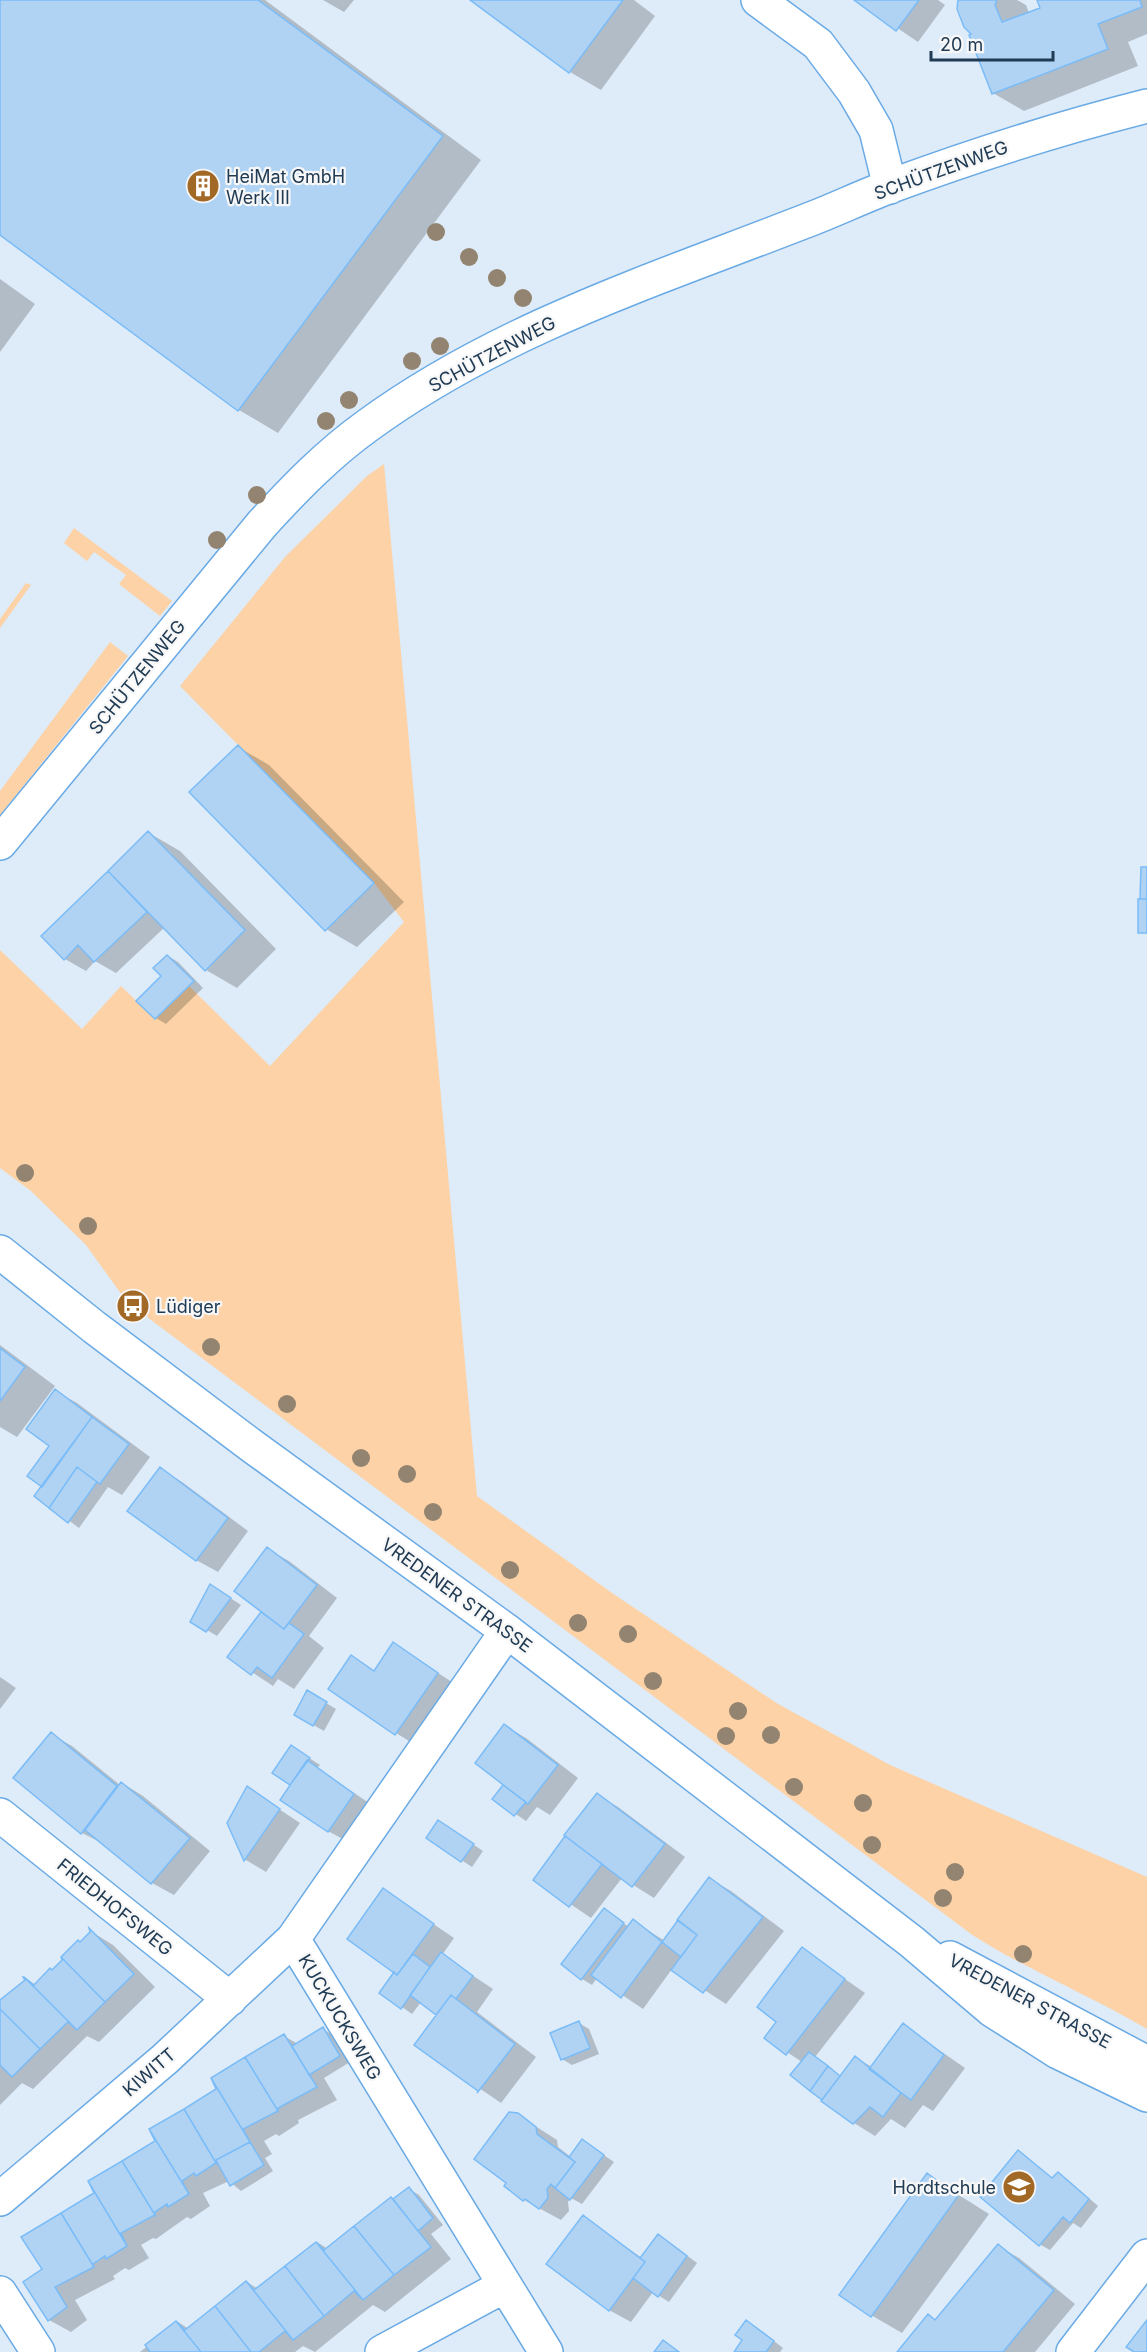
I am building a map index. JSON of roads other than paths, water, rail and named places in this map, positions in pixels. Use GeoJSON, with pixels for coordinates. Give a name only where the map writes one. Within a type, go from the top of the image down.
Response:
{"type":"FeatureCollection","features":[{"type":"Feature","properties":{"kind":"street"},"geometry":{"type":"LineString","coordinates":[[758,0],[818,44],[854,92],[876,130],[890,187]]}},
{"type":"Feature","properties":{"kind":"street","name":"SCHÜTZENWEG"},"geometry":{"type":"LineString","coordinates":[[0,843],[262,524],[308,475],[368,425],[441,379],[527,333],[641,284],[890,187],[1007,146],[1147,106]]}},
{"type":"Feature","properties":{"kind":"street","name":"VREDENER STRASSE"},"geometry":{"type":"LineString","coordinates":[[0,1252],[94,1328],[507,1632],[912,1942],[992,2010],[1058,2052],[1147,2095]]}},
{"type":"Feature","properties":{"kind":"street","name":"KUCKUCKSWEG"},"geometry":{"type":"LineString","coordinates":[[507,1632],[293,1939],[546,2352]]}},
{"type":"Feature","properties":{"kind":"street","name":"FRIEDHOFSWEG"},"geometry":{"type":"LineString","coordinates":[[0,1815],[230,1999]]}},
{"type":"Feature","properties":{"kind":"street","name":"KIWITT"},"geometry":{"type":"LineString","coordinates":[[0,2199],[165,2059],[293,1939]]}},
{"type":"Feature","properties":{"kind":"street","name":"VREDENER STRASSE"},"geometry":{"type":"LineString","coordinates":[[912,1942],[967,1965],[1147,2063]]}},
{"type":"Feature","properties":{"kind":"street"},"geometry":{"type":"LineString","coordinates":[[1073,2352],[1147,2256]]}},
{"type":"Feature","properties":{"kind":"street"},"geometry":{"type":"LineString","coordinates":[[382,2352],[504,2286]]}},
{"type":"Feature","properties":{"kind":"street"},"geometry":{"type":"LineString","coordinates":[[0,2293],[38,2352]]}},
{"type":"Feature","properties":{"kind":"place","name":"HeiMat GmbH Werk III"},"geometry":{"type":"Point","coordinates":[203,186]}},
{"type":"Feature","properties":{"kind":"place","name":"Lüdiger"},"geometry":{"type":"Point","coordinates":[133,1306]}},
{"type":"Feature","properties":{"kind":"place","name":"Hordtschule"},"geometry":{"type":"Point","coordinates":[1019,2187]}}]}
